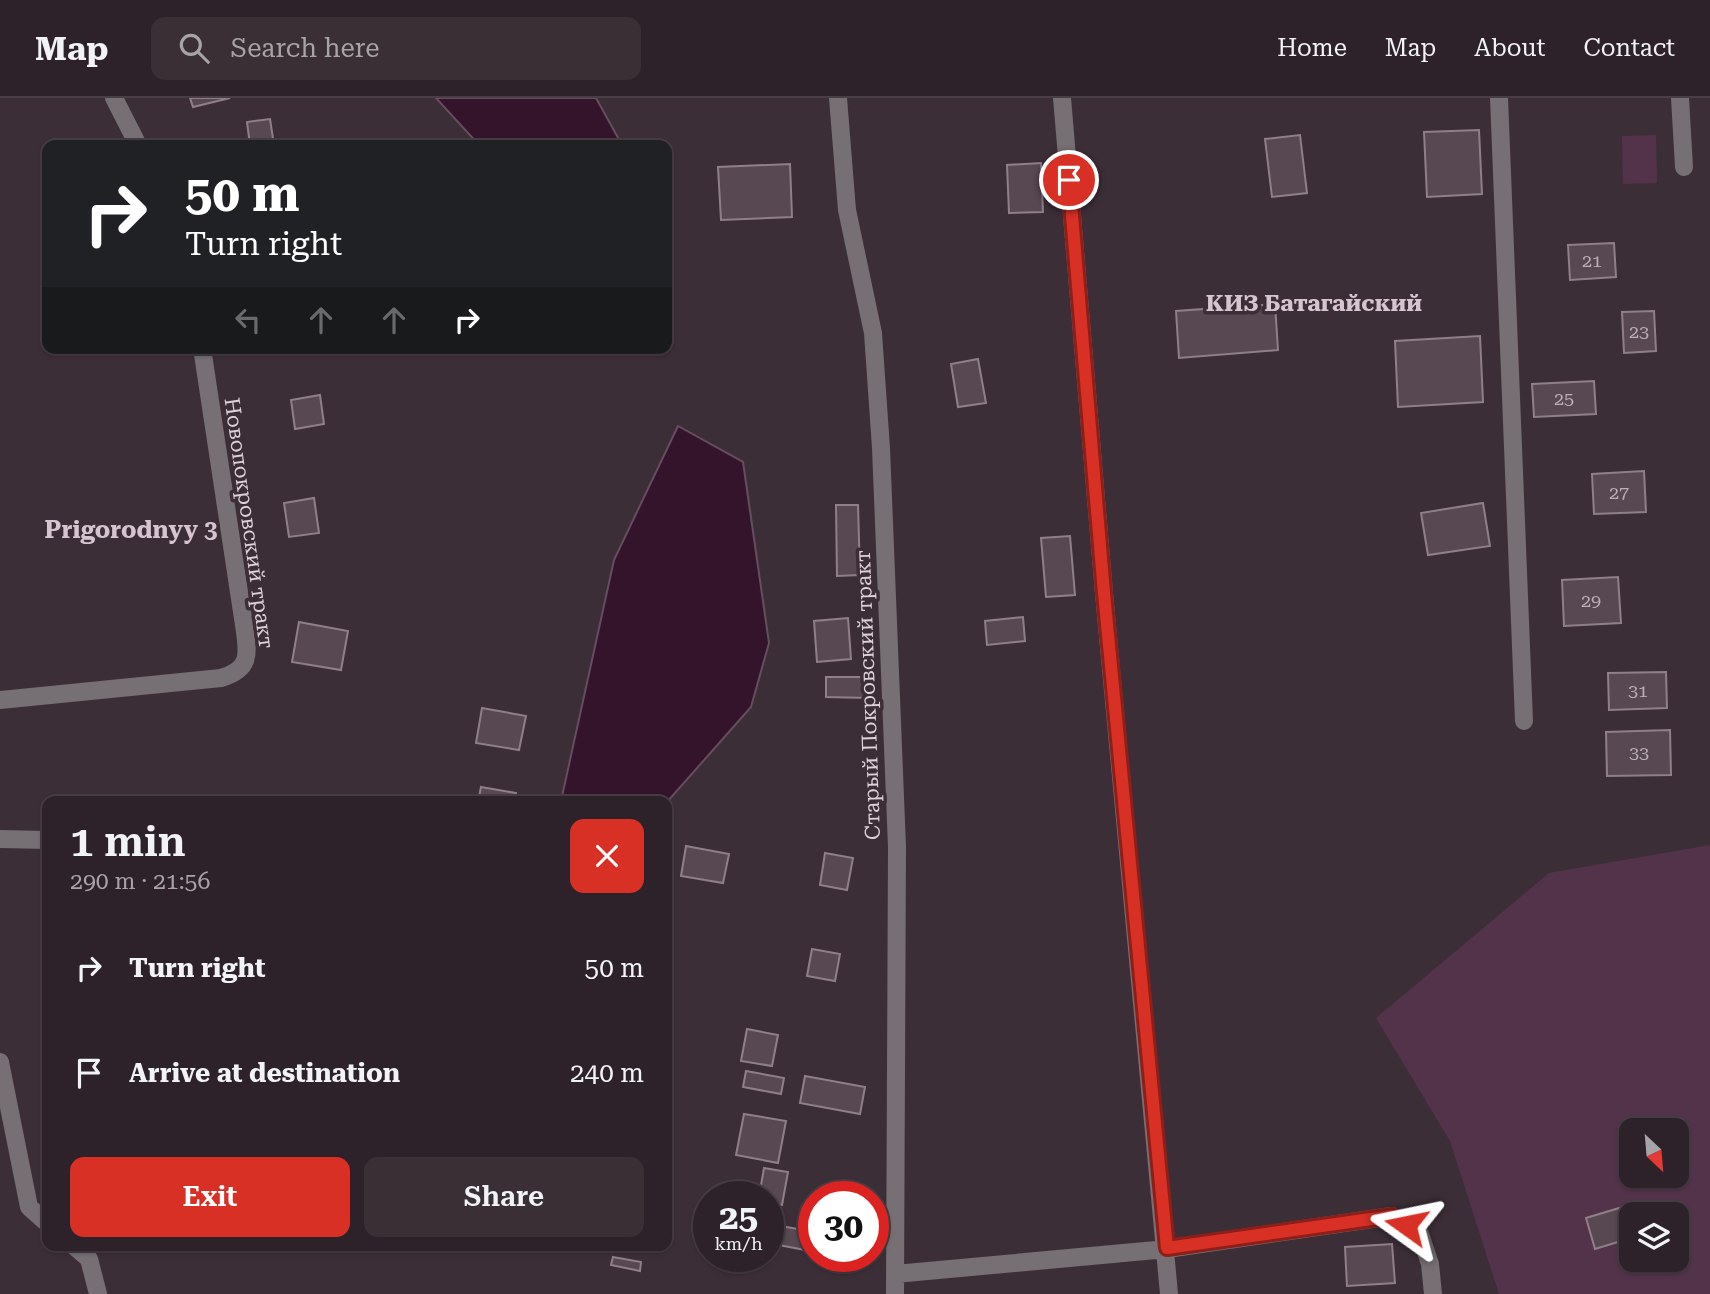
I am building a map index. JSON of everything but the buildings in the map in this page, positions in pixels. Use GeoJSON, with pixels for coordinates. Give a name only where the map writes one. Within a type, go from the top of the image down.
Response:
{"type":"FeatureCollection","features":[{"type":"Feature","properties":{"kind":"street"},"geometry":{"type":"LineString","coordinates":[[114,98],[135,140]]}},
{"type":"Feature","properties":{"kind":"street","name":"Старый Покровский тракт"},"geometry":{"type":"LineString","coordinates":[[838,98],[846,210],[873,333],[881,448],[897,847],[895,1294]]}},
{"type":"Feature","properties":{"kind":"street"},"geometry":{"type":"LineString","coordinates":[[1062,98],[1105,607],[1167,1248],[1169,1294]]}},
{"type":"Feature","properties":{"kind":"street"},"geometry":{"type":"LineString","coordinates":[[1499,98],[1524,721]]}},
{"type":"Feature","properties":{"kind":"street"},"geometry":{"type":"LineString","coordinates":[[1680,98],[1684,167]]}},
{"type":"Feature","properties":{"kind":"street","name":"Новопокровский тракт"},"geometry":{"type":"LineString","coordinates":[[0,700],[221,678],[235,674],[243,667],[247,650],[244,625],[203,354]]}},
{"type":"Feature","properties":{"kind":"street"},"geometry":{"type":"LineString","coordinates":[[0,839],[42,840]]}},
{"type":"Feature","properties":{"kind":"street"},"geometry":{"type":"LineString","coordinates":[[0,1062],[29,1207],[42,1219]]}},
{"type":"Feature","properties":{"kind":"street"},"geometry":{"type":"LineString","coordinates":[[895,1274],[1167,1248],[1392,1216],[1420,1234],[1430,1265],[1433,1294]]}},
{"type":"Feature","properties":{"kind":"street"},"geometry":{"type":"LineString","coordinates":[[80,1251],[89,1259],[98,1294]]}},
{"type":"Feature","properties":{"kind":"shaded area"},"geometry":{"type":"Polygon","coordinates":[[[436,98],[596,98],[619,140],[474,140],[436,98]]]}},
{"type":"Feature","properties":{"kind":"shaded area"},"geometry":{"type":"Polygon","coordinates":[[[1656,135],[1657,183],[1623,184],[1622,136],[1656,135]]]}},
{"type":"Feature","properties":{"kind":"shaded area"},"geometry":{"type":"Polygon","coordinates":[[[678,426],[743,462],[769,643],[751,707],[672,796],[562,796],[614,560],[678,426]]]}},
{"type":"Feature","properties":{"kind":"shaded area"},"geometry":{"type":"Polygon","coordinates":[[[1710,845],[1710,1294],[1499,1294],[1450,1141],[1376,1018],[1549,873],[1710,845]]]}},
{"type":"Feature","properties":{"kind":"district","name":"КИЗ Батагайский"},"geometry":{"type":"Point","coordinates":[1314,303]}},
{"type":"Feature","properties":{"kind":"district","name":"Prigorodnyy 3"},"geometry":{"type":"Point","coordinates":[131,530]}},
{"type":"Feature","properties":{"kind":"route"},"geometry":{"type":"LineString","coordinates":[[1069,180],[1104,593],[1167,1248],[1392,1216],[1406,1225]]}}]}
